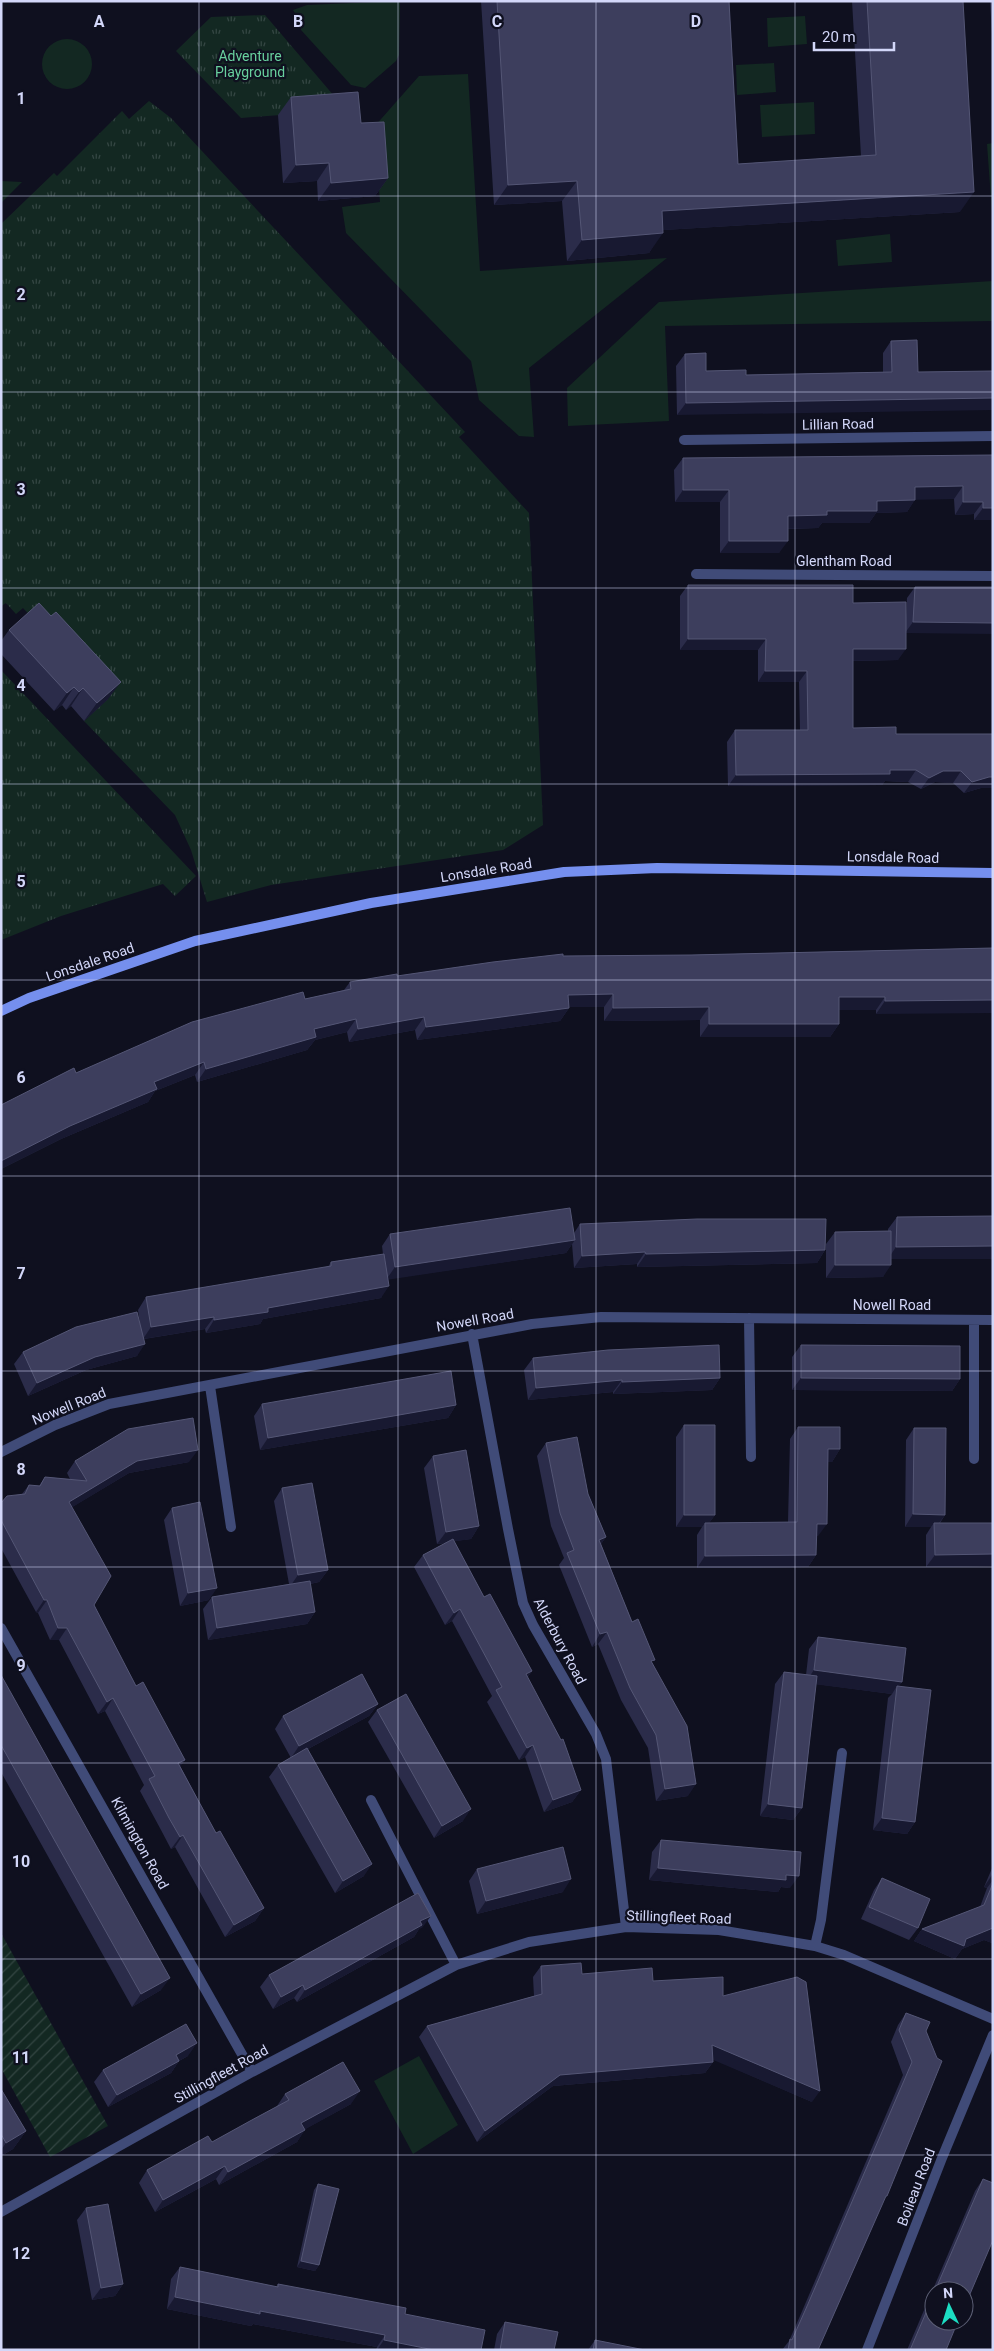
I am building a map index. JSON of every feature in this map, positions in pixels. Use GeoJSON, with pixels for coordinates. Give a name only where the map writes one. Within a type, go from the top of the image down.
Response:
{"type":"FeatureCollection","features":[{"type":"Feature","properties":{"kind":"main road","name":"Lonsdale Road"},"geometry":{"type":"LineString","coordinates":[[1,1011],[29,998],[195,941],[371,903],[555,873],[657,868],[993,873]]}},
{"type":"Feature","properties":{"kind":"street","name":"Lillian Road"},"geometry":{"type":"LineString","coordinates":[[684,440],[993,436]]}},
{"type":"Feature","properties":{"kind":"street","name":"Glentham Road"},"geometry":{"type":"LineString","coordinates":[[696,574],[993,576]]}},
{"type":"Feature","properties":{"kind":"street","name":"Nowell Road"},"geometry":{"type":"LineString","coordinates":[[1,1452],[55,1425],[109,1404],[532,1324],[601,1318],[993,1320]]}},
{"type":"Feature","properties":{"kind":"street"},"geometry":{"type":"LineString","coordinates":[[749,1318],[751,1457]]}},
{"type":"Feature","properties":{"kind":"street"},"geometry":{"type":"LineString","coordinates":[[974,1320],[974,1459]]}},
{"type":"Feature","properties":{"kind":"street","name":"Alderbury Road"},"geometry":{"type":"LineString","coordinates":[[472,1334],[509,1538],[523,1603],[533,1625],[596,1734],[606,1759],[626,1927]]}},
{"type":"Feature","properties":{"kind":"street"},"geometry":{"type":"LineString","coordinates":[[210,1386],[231,1527]]}},
{"type":"Feature","properties":{"kind":"street","name":"Kilmington Road"},"geometry":{"type":"LineString","coordinates":[[1,1628],[252,2072]]}},
{"type":"Feature","properties":{"kind":"street"},"geometry":{"type":"LineString","coordinates":[[815,1946],[821,1920],[842,1753]]}},
{"type":"Feature","properties":{"kind":"street"},"geometry":{"type":"LineString","coordinates":[[371,1800],[456,1965]]}},
{"type":"Feature","properties":{"kind":"street","name":"Stillingfleet Road"},"geometry":{"type":"LineString","coordinates":[[1,2212],[252,2072],[456,1965],[529,1942],[626,1927],[718,1930],[815,1946],[844,1955],[993,2020]]}},
{"type":"Feature","properties":{"kind":"street","name":"Boileau Road"},"geometry":{"type":"LineString","coordinates":[[867,2350],[942,2158],[993,2035]]}},
{"type":"Feature","properties":{"kind":"green space"},"geometry":{"type":"Polygon","coordinates":[[[400,1],[399,55],[396,61],[365,88],[351,85],[301,30],[301,22],[293,10],[307,5],[400,1]]]}},
{"type":"Feature","properties":{"kind":"green space","name":"Adventure Playground"},"geometry":{"type":"Polygon","coordinates":[[[265,15],[346,110],[241,118],[176,51],[211,17],[265,15]]]}},
{"type":"Feature","properties":{"kind":"green space"},"geometry":{"type":"Polygon","coordinates":[[[805,16],[807,44],[768,47],[767,18],[805,16]]]}},
{"type":"Feature","properties":{"kind":"green space"},"geometry":{"type":"Polygon","coordinates":[[[67,39],[85,46],[92,64],[85,82],[67,89],[49,82],[42,64],[49,46],[67,39]]]}},
{"type":"Feature","properties":{"kind":"green space"},"geometry":{"type":"Polygon","coordinates":[[[774,63],[776,92],[737,95],[736,65],[774,63]]]}},
{"type":"Feature","properties":{"kind":"green space"},"geometry":{"type":"Polygon","coordinates":[[[468,74],[480,271],[667,258],[529,368],[534,437],[519,436],[479,400],[471,361],[346,233],[342,207],[380,202],[374,127],[419,76],[468,74]]]}},
{"type":"Feature","properties":{"kind":"green space"},"geometry":{"type":"Polygon","coordinates":[[[149,101],[171,118],[465,432],[459,437],[529,513],[543,825],[503,850],[271,885],[207,902],[191,850],[175,815],[84,721],[108,699],[23,608],[16,614],[6,603],[1,606],[1,224],[54,173],[57,176],[122,111],[129,119],[149,101]]]}},
{"type":"Feature","properties":{"kind":"green space"},"geometry":{"type":"Polygon","coordinates":[[[814,102],[815,134],[762,137],[760,105],[814,102]]]}},
{"type":"Feature","properties":{"kind":"green space"},"geometry":{"type":"Polygon","coordinates":[[[993,143],[993,213],[992,213],[987,144],[993,143]]]}},
{"type":"Feature","properties":{"kind":"green space"},"geometry":{"type":"Polygon","coordinates":[[[1,181],[22,182],[1,203],[1,181]]]}},
{"type":"Feature","properties":{"kind":"green space"},"geometry":{"type":"Polygon","coordinates":[[[890,234],[892,262],[838,266],[836,240],[890,234]]]}},
{"type":"Feature","properties":{"kind":"green space"},"geometry":{"type":"Polygon","coordinates":[[[993,281],[993,321],[665,326],[669,421],[568,426],[567,388],[659,302],[993,281]]]}},
{"type":"Feature","properties":{"kind":"green space"},"geometry":{"type":"Polygon","coordinates":[[[1,670],[196,876],[175,896],[163,884],[61,916],[1,940],[1,670]]]}},
{"type":"Feature","properties":{"kind":"green space"},"geometry":{"type":"Polygon","coordinates":[[[1,1933],[108,2126],[50,2157],[1,2068],[1,1933]]]}},
{"type":"Feature","properties":{"kind":"green space"},"geometry":{"type":"Polygon","coordinates":[[[419,2056],[458,2125],[413,2154],[374,2081],[419,2056]]]}},
{"type":"Feature","properties":{"kind":"building"},"geometry":{"type":"Polygon","coordinates":[[[497,1],[729,1],[738,164],[876,155],[867,1],[963,1],[974,192],[662,211],[663,233],[582,240],[577,181],[508,185],[497,1]]]}},
{"type":"Feature","properties":{"kind":"building"},"geometry":{"type":"Polygon","coordinates":[[[358,92],[361,123],[384,122],[388,178],[331,183],[329,163],[296,165],[291,97],[358,92]]]}},
{"type":"Feature","properties":{"kind":"building"},"geometry":{"type":"Polygon","coordinates":[[[917,340],[918,372],[993,371],[993,398],[686,403],[685,354],[706,353],[706,371],[746,370],[746,375],[892,372],[891,341],[917,340]]]}},
{"type":"Feature","properties":{"kind":"building"},"geometry":{"type":"Polygon","coordinates":[[[993,455],[993,508],[983,508],[983,502],[963,502],[963,486],[915,487],[915,500],[877,501],[877,511],[827,511],[827,515],[788,516],[788,541],[729,541],[729,490],[683,490],[683,458],[993,455]]]}},
{"type":"Feature","properties":{"kind":"building"},"geometry":{"type":"Polygon","coordinates":[[[688,585],[853,585],[853,603],[906,602],[906,649],[853,649],[853,728],[896,727],[896,734],[993,734],[993,777],[972,782],[961,771],[943,771],[929,778],[916,770],[890,770],[890,774],[736,775],[735,730],[808,730],[807,671],[765,671],[766,639],[688,639],[688,585]]]}},
{"type":"Feature","properties":{"kind":"building"},"geometry":{"type":"Polygon","coordinates":[[[915,587],[993,587],[993,623],[913,622],[915,587]]]}},
{"type":"Feature","properties":{"kind":"building"},"geometry":{"type":"Polygon","coordinates":[[[39,603],[51,616],[56,612],[121,682],[97,703],[83,688],[79,692],[74,687],[67,693],[9,630],[39,603]]]}},
{"type":"Feature","properties":{"kind":"building"},"geometry":{"type":"Polygon","coordinates":[[[993,948],[993,1000],[885,1001],[885,997],[839,997],[839,1024],[709,1024],[709,1007],[613,1008],[613,994],[568,995],[569,1008],[426,1027],[424,1017],[358,1029],[356,1019],[314,1029],[316,1037],[206,1069],[204,1062],[154,1082],[157,1089],[70,1126],[1,1161],[1,1105],[74,1068],[76,1073],[192,1022],[303,992],[305,999],[351,989],[350,982],[397,974],[397,976],[563,954],[563,956],[691,955],[993,948]]]}},
{"type":"Feature","properties":{"kind":"building"},"geometry":{"type":"Polygon","coordinates":[[[570,1208],[575,1240],[395,1267],[390,1234],[570,1208]]]}},
{"type":"Feature","properties":{"kind":"building"},"geometry":{"type":"Polygon","coordinates":[[[993,1216],[993,1246],[896,1247],[897,1217],[993,1216]]]}},
{"type":"Feature","properties":{"kind":"building"},"geometry":{"type":"Polygon","coordinates":[[[697,1219],[826,1219],[825,1250],[646,1254],[645,1252],[582,1256],[580,1224],[697,1219]]]}},
{"type":"Feature","properties":{"kind":"building"},"geometry":{"type":"Polygon","coordinates":[[[891,1231],[891,1265],[835,1265],[835,1232],[891,1231]]]}},
{"type":"Feature","properties":{"kind":"building"},"geometry":{"type":"Polygon","coordinates":[[[384,1254],[389,1286],[268,1308],[268,1312],[214,1320],[214,1317],[151,1327],[146,1297],[331,1266],[331,1262],[384,1254]]]}},
{"type":"Feature","properties":{"kind":"building"},"geometry":{"type":"Polygon","coordinates":[[[137,1312],[145,1344],[95,1357],[37,1383],[23,1352],[76,1327],[137,1312]]]}},
{"type":"Feature","properties":{"kind":"building"},"geometry":{"type":"Polygon","coordinates":[[[719,1345],[720,1378],[622,1382],[622,1380],[536,1388],[533,1358],[608,1350],[719,1345]]]}},
{"type":"Feature","properties":{"kind":"building"},"geometry":{"type":"Polygon","coordinates":[[[801,1345],[960,1346],[960,1379],[801,1378],[801,1345]]]}},
{"type":"Feature","properties":{"kind":"building"},"geometry":{"type":"Polygon","coordinates":[[[451,1371],[456,1405],[268,1438],[262,1404],[451,1371]]]}},
{"type":"Feature","properties":{"kind":"building"},"geometry":{"type":"Polygon","coordinates":[[[193,1418],[198,1450],[137,1461],[69,1502],[111,1576],[94,1605],[136,1686],[143,1682],[185,1760],[178,1763],[216,1833],[220,1831],[264,1908],[234,1925],[183,1835],[180,1837],[169,1818],[149,1779],[155,1776],[113,1698],[107,1702],[67,1628],[58,1628],[47,1600],[44,1600],[1,1520],[1,1503],[7,1496],[25,1494],[29,1485],[40,1486],[45,1477],[87,1481],[75,1461],[128,1429],[193,1418]]]}},
{"type":"Feature","properties":{"kind":"building"},"geometry":{"type":"Polygon","coordinates":[[[684,1425],[715,1425],[715,1515],[684,1515],[684,1425]]]}},
{"type":"Feature","properties":{"kind":"building"},"geometry":{"type":"Polygon","coordinates":[[[798,1427],[840,1427],[840,1449],[828,1449],[827,1524],[817,1524],[816,1555],[705,1556],[705,1523],[797,1522],[798,1427]]]}},
{"type":"Feature","properties":{"kind":"building"},"geometry":{"type":"Polygon","coordinates":[[[914,1428],[946,1428],[945,1515],[913,1514],[914,1428]]]}},
{"type":"Feature","properties":{"kind":"building"},"geometry":{"type":"Polygon","coordinates":[[[577,1437],[588,1494],[606,1537],[599,1540],[632,1622],[638,1619],[655,1660],[651,1661],[687,1726],[696,1784],[665,1789],[656,1735],[630,1688],[607,1632],[600,1634],[567,1553],[574,1550],[560,1513],[546,1443],[577,1437]]]}},
{"type":"Feature","properties":{"kind":"building"},"geometry":{"type":"Polygon","coordinates":[[[466,1450],[479,1526],[446,1532],[433,1456],[466,1450]]]}},
{"type":"Feature","properties":{"kind":"building"},"geometry":{"type":"Polygon","coordinates":[[[312,1483],[328,1570],[298,1575],[282,1488],[312,1483]]]}},
{"type":"Feature","properties":{"kind":"building"},"geometry":{"type":"Polygon","coordinates":[[[200,1502],[217,1588],[188,1593],[172,1508],[200,1502]]]}},
{"type":"Feature","properties":{"kind":"building"},"geometry":{"type":"Polygon","coordinates":[[[934,1523],[993,1523],[993,1554],[935,1555],[934,1523]]]}},
{"type":"Feature","properties":{"kind":"building"},"geometry":{"type":"Polygon","coordinates":[[[453,1539],[484,1597],[490,1594],[532,1671],[526,1674],[561,1740],[563,1739],[581,1790],[553,1800],[533,1745],[527,1748],[496,1690],[502,1687],[460,1609],[454,1613],[423,1555],[453,1539]]]}},
{"type":"Feature","properties":{"kind":"building"},"geometry":{"type":"Polygon","coordinates":[[[310,1581],[315,1612],[217,1628],[212,1597],[310,1581]]]}},
{"type":"Feature","properties":{"kind":"building"},"geometry":{"type":"Polygon","coordinates":[[[818,1637],[906,1648],[902,1682],[814,1670],[818,1637]]]}},
{"type":"Feature","properties":{"kind":"building"},"geometry":{"type":"Polygon","coordinates":[[[784,1672],[817,1676],[802,1808],[768,1804],[784,1672]]]}},
{"type":"Feature","properties":{"kind":"building"},"geometry":{"type":"Polygon","coordinates":[[[362,1674],[378,1704],[299,1746],[283,1716],[362,1674]]]}},
{"type":"Feature","properties":{"kind":"building"},"geometry":{"type":"Polygon","coordinates":[[[1,1675],[170,1978],[141,1994],[1,1745],[1,1675]]]}},
{"type":"Feature","properties":{"kind":"building"},"geometry":{"type":"Polygon","coordinates":[[[897,1686],[931,1690],[915,1822],[882,1818],[897,1686]]]}},
{"type":"Feature","properties":{"kind":"building"},"geometry":{"type":"Polygon","coordinates":[[[406,1694],[471,1809],[442,1826],[377,1710],[406,1694]]]}},
{"type":"Feature","properties":{"kind":"building"},"geometry":{"type":"Polygon","coordinates":[[[307,1748],[372,1864],[343,1881],[278,1765],[307,1748]]]}},
{"type":"Feature","properties":{"kind":"building"},"geometry":{"type":"Polygon","coordinates":[[[661,1840],[801,1852],[799,1876],[786,1875],[786,1880],[658,1868],[661,1840]]]}},
{"type":"Feature","properties":{"kind":"building"},"geometry":{"type":"Polygon","coordinates":[[[563,1847],[571,1879],[486,1901],[477,1869],[563,1847]]]}},
{"type":"Feature","properties":{"kind":"building"},"geometry":{"type":"Polygon","coordinates":[[[882,1878],[930,1899],[918,1928],[869,1907],[882,1878]]]}},
{"type":"Feature","properties":{"kind":"building"},"geometry":{"type":"Polygon","coordinates":[[[993,1883],[993,1928],[966,1939],[964,1946],[922,1929],[984,1905],[993,1883]]]}},
{"type":"Feature","properties":{"kind":"building"},"geometry":{"type":"Polygon","coordinates":[[[418,1893],[431,1916],[420,1921],[422,1925],[305,1990],[303,1985],[281,1997],[269,1975],[418,1893]]]}},
{"type":"Feature","properties":{"kind":"building"},"geometry":{"type":"Polygon","coordinates":[[[581,1963],[582,1974],[652,1968],[653,1981],[723,1977],[723,1996],[797,1977],[806,1982],[820,2091],[712,2045],[713,2062],[560,2075],[485,2131],[427,2026],[542,1994],[541,1966],[581,1963]]]}},
{"type":"Feature","properties":{"kind":"building"},"geometry":{"type":"Polygon","coordinates":[[[906,2013],[930,2022],[926,2031],[937,2058],[942,2061],[887,2196],[818,2350],[788,2350],[790,2339],[792,2340],[808,2304],[912,2062],[899,2030],[906,2013]]]}},
{"type":"Feature","properties":{"kind":"building"},"geometry":{"type":"Polygon","coordinates":[[[186,2024],[197,2043],[176,2055],[179,2061],[117,2095],[103,2070],[186,2024]]]}},
{"type":"Feature","properties":{"kind":"building"},"geometry":{"type":"Polygon","coordinates":[[[343,2062],[360,2091],[301,2123],[305,2130],[228,2172],[225,2166],[163,2200],[147,2170],[208,2136],[212,2142],[289,2100],[285,2094],[343,2062]]]}},
{"type":"Feature","properties":{"kind":"building"},"geometry":{"type":"Polygon","coordinates":[[[1,2089],[26,2131],[6,2143],[1,2134],[1,2089]]]}},
{"type":"Feature","properties":{"kind":"building"},"geometry":{"type":"Polygon","coordinates":[[[983,2179],[993,2183],[993,2240],[974,2285],[974,2281],[939,2281],[983,2179]]]}},
{"type":"Feature","properties":{"kind":"building"},"geometry":{"type":"Polygon","coordinates":[[[318,2184],[339,2189],[319,2265],[301,2261],[318,2184]]]}},
{"type":"Feature","properties":{"kind":"building"},"geometry":{"type":"Polygon","coordinates":[[[108,2204],[123,2284],[101,2288],[86,2208],[108,2204]]]}},
{"type":"Feature","properties":{"kind":"building"},"geometry":{"type":"Polygon","coordinates":[[[180,2267],[278,2287],[278,2284],[406,2308],[405,2314],[485,2330],[481,2350],[434,2350],[384,2340],[385,2335],[260,2311],[260,2314],[175,2297],[180,2267]]]}},
{"type":"Feature","properties":{"kind":"building"},"geometry":{"type":"Polygon","coordinates":[[[924,2317],[924,2331],[954,2331],[946,2350],[910,2350],[924,2317]]]}},
{"type":"Feature","properties":{"kind":"building"},"geometry":{"type":"Polygon","coordinates":[[[505,2322],[558,2332],[554,2350],[500,2350],[505,2322]]]}},
{"type":"Feature","properties":{"kind":"building"},"geometry":{"type":"Polygon","coordinates":[[[595,2340],[645,2350],[593,2350],[595,2340]]]}}]}
